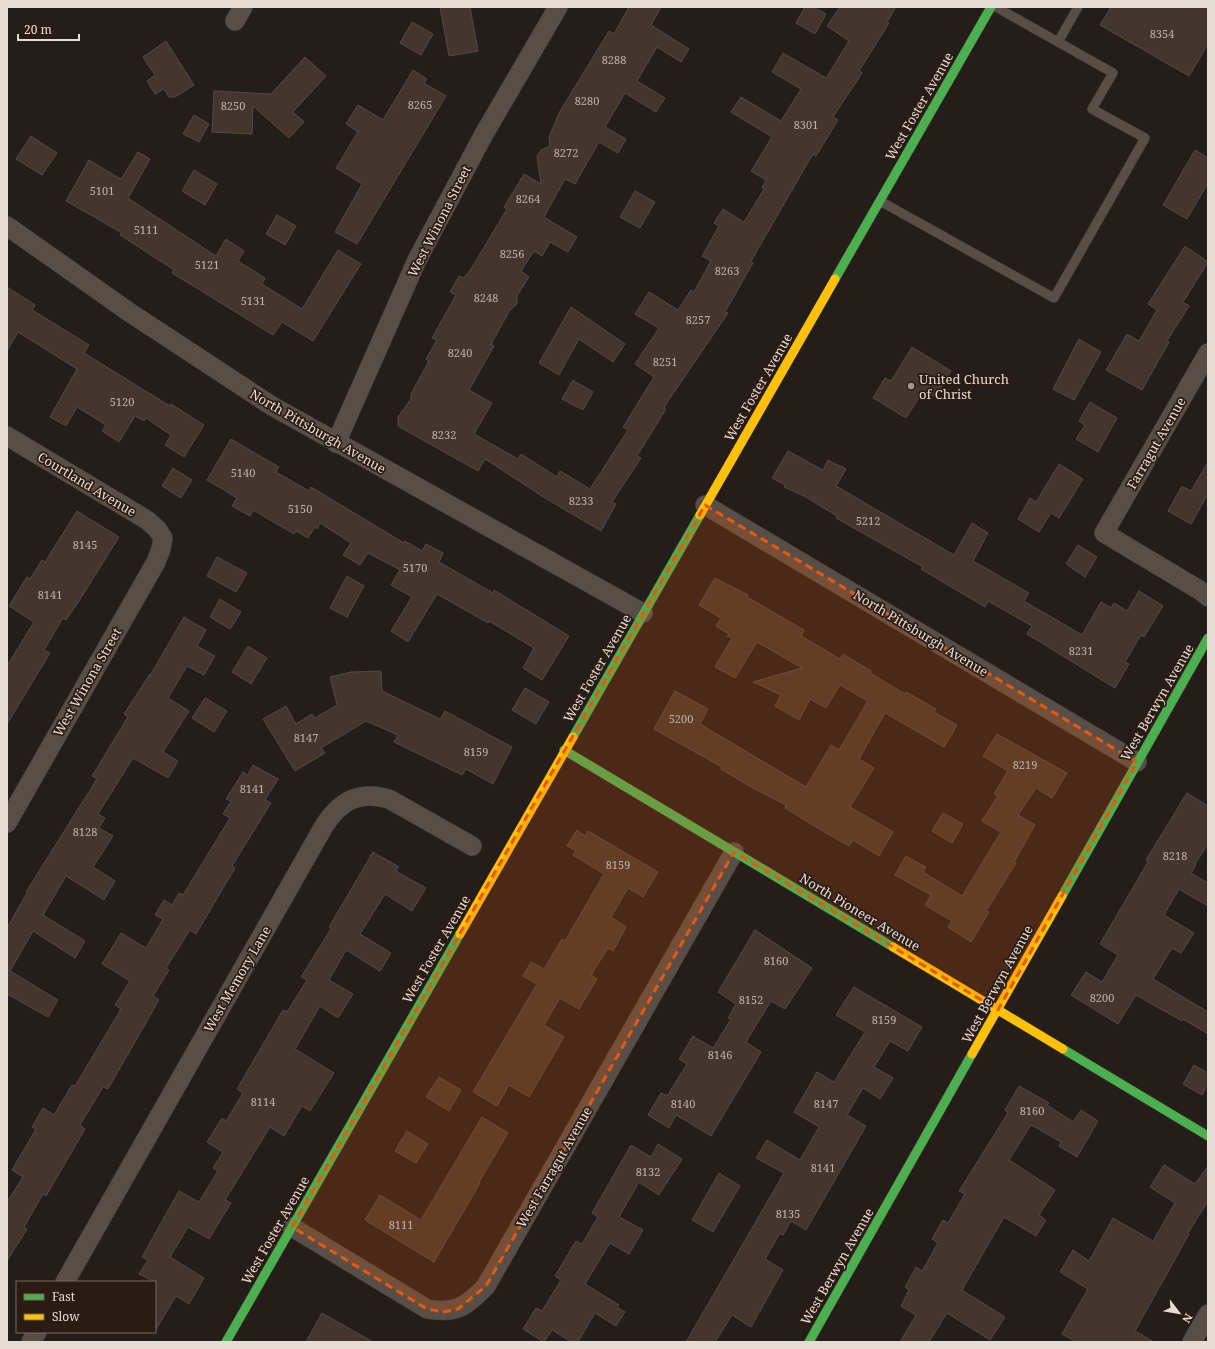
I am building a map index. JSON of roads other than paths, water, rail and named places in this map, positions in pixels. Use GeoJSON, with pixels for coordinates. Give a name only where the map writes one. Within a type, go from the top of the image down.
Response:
{"type":"FeatureCollection","features":[{"type":"Feature","properties":{"kind":"street","name":"West Winona Street"},"geometry":{"type":"LineString","coordinates":[[336,443],[417,260],[484,134],[558,7]]}},
{"type":"Feature","properties":{"kind":"street","name":"West Foster Avenue"},"geometry":{"type":"LineString","coordinates":[[226,1342],[991,7]]}},
{"type":"Feature","properties":{"kind":"street","name":"North Pittsburgh Avenue"},"geometry":{"type":"LineString","coordinates":[[7,226],[202,362],[272,406],[643,613]]}},
{"type":"Feature","properties":{"kind":"street","name":"Farragut Avenue"},"geometry":{"type":"LineString","coordinates":[[1208,354],[1104,533],[1201,591],[1208,597]]}},
{"type":"Feature","properties":{"kind":"street","name":"Courtland Avenue"},"geometry":{"type":"LineString","coordinates":[[7,436],[147,520],[157,529],[163,538]]}},
{"type":"Feature","properties":{"kind":"street","name":"North Pittsburgh Avenue"},"geometry":{"type":"LineString","coordinates":[[705,505],[1137,762]]}},
{"type":"Feature","properties":{"kind":"street","name":"West Winona Street"},"geometry":{"type":"LineString","coordinates":[[7,823],[156,562],[163,538]]}},
{"type":"Feature","properties":{"kind":"street","name":"West Berwyn Avenue"},"geometry":{"type":"LineString","coordinates":[[809,1342],[1208,638]]}},
{"type":"Feature","properties":{"kind":"street","name":"North Pioneer Avenue"},"geometry":{"type":"LineString","coordinates":[[564,750],[1208,1136]]}},
{"type":"Feature","properties":{"kind":"street","name":"West Memory Lane"},"geometry":{"type":"LineString","coordinates":[[66,1281],[316,839],[334,810],[346,802],[375,795],[389,800],[472,846]]}},
{"type":"Feature","properties":{"kind":"street","name":"West Farragut Avenue"},"geometry":{"type":"LineString","coordinates":[[292,1227],[427,1309],[443,1312],[458,1309],[474,1299],[486,1286],[734,852]]}},
{"type":"Feature","properties":{"kind":"street"},"geometry":{"type":"LineString","coordinates":[[1192,1342],[1208,1314]]}},
{"type":"Feature","properties":{"kind":"street"},"geometry":{"type":"LineString","coordinates":[[31,1342],[36,1333]]}},
{"type":"Feature","properties":{"kind":"lane"},"geometry":{"type":"LineString","coordinates":[[880,201],[1054,298],[1144,138],[1092,109],[1112,73],[996,7]]}},
{"type":"Feature","properties":{"kind":"lane"},"geometry":{"type":"LineString","coordinates":[[1058,42],[1078,7]]}},
{"type":"Feature","properties":{"kind":"place","name":"United Church of Christ"},"geometry":{"type":"Point","coordinates":[911,386]}}]}
